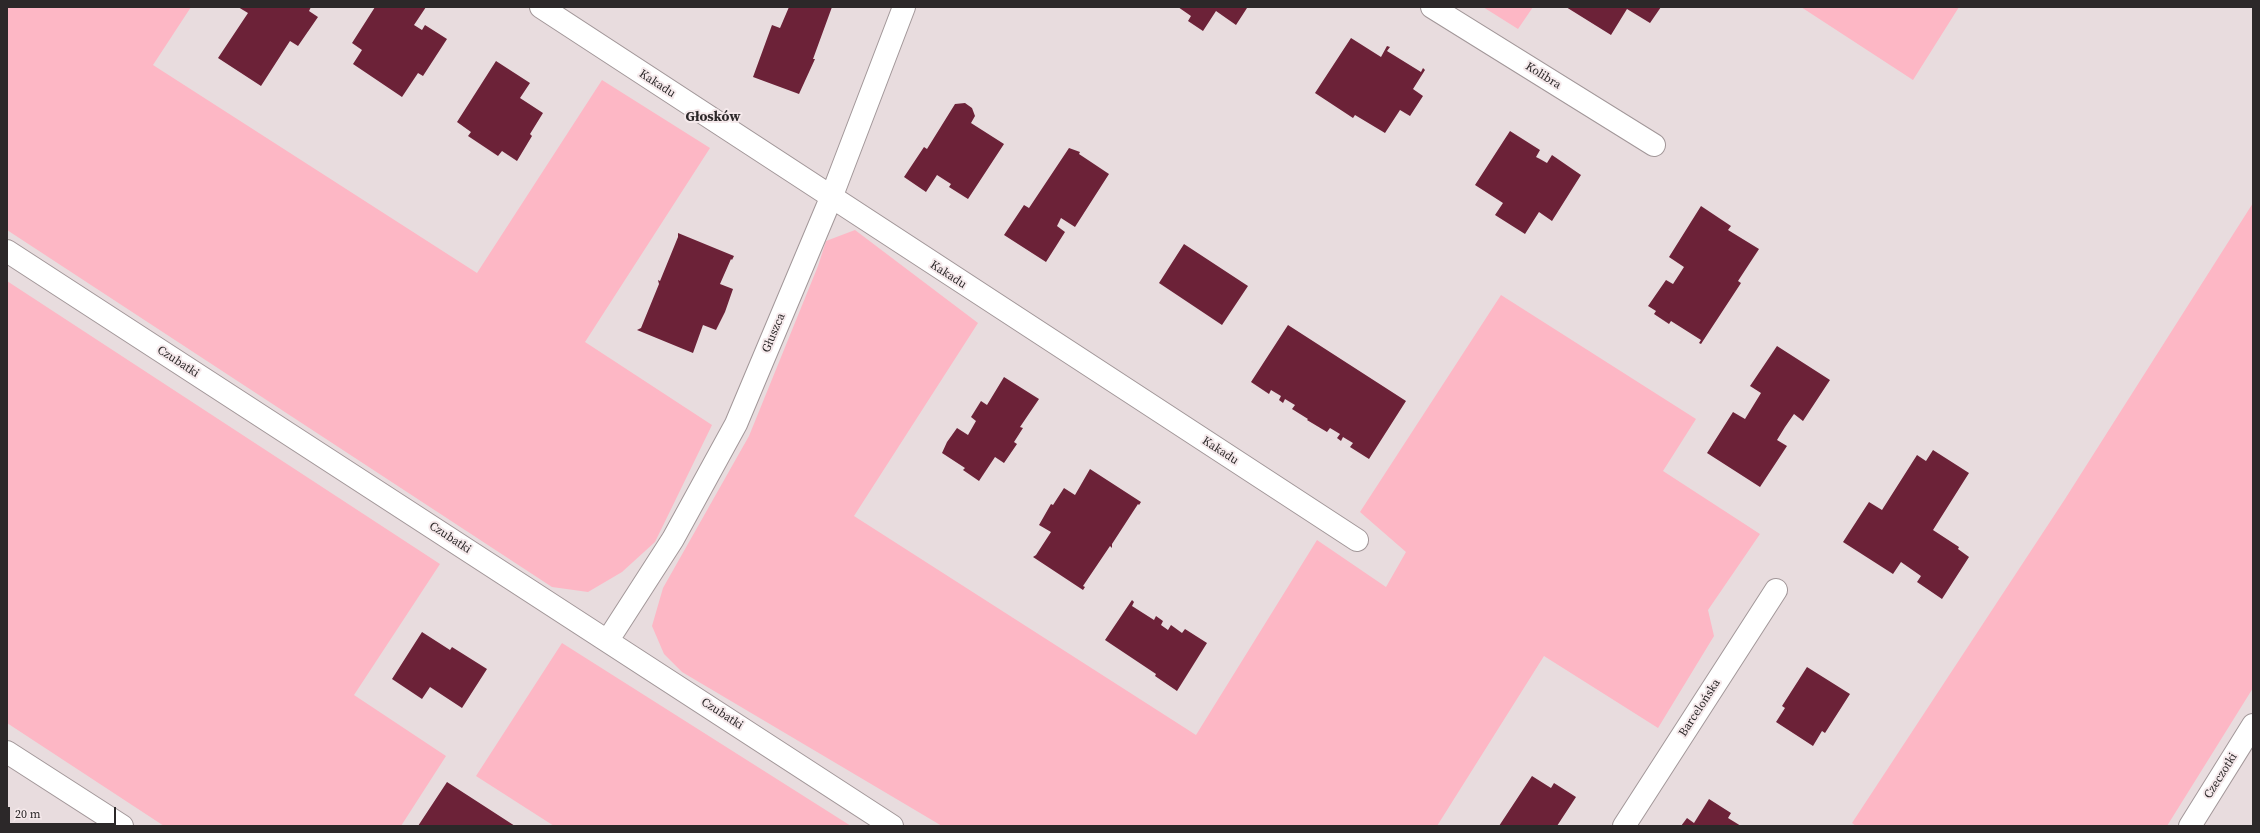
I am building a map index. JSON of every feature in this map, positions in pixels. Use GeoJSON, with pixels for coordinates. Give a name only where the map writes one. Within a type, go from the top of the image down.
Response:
{"type":"FeatureCollection","features":[{"type":"Feature","properties":{"kind":"street","name":"Kakadu"},"geometry":{"type":"LineString","coordinates":[[541,7],[1356,540]]}},
{"type":"Feature","properties":{"kind":"street","name":"Głuszca"},"geometry":{"type":"LineString","coordinates":[[608,640],[673,539],[736,424],[831,198],[904,7]]}},
{"type":"Feature","properties":{"kind":"street","name":"Kolibra"},"geometry":{"type":"LineString","coordinates":[[1432,7],[1654,145]]}},
{"type":"Feature","properties":{"kind":"street","name":"Czubatki"},"geometry":{"type":"LineString","coordinates":[[7,251],[608,640],[892,826]]}},
{"type":"Feature","properties":{"kind":"street","name":"Barcelońska"},"geometry":{"type":"LineString","coordinates":[[1624,826],[1776,590]]}},
{"type":"Feature","properties":{"kind":"street","name":"Czeczotki"},"geometry":{"type":"LineString","coordinates":[[2190,826],[2253,725]]}},
{"type":"Feature","properties":{"kind":"street"},"geometry":{"type":"LineString","coordinates":[[7,752],[122,826]]}},
{"type":"Feature","properties":{"kind":"shaded area"},"geometry":{"type":"Polygon","coordinates":[[[7,7],[191,7],[153,65],[477,273],[602,80],[710,148],[585,342],[712,425],[655,542],[622,572],[588,592],[552,587],[7,230],[7,7]]]}},
{"type":"Feature","properties":{"kind":"shaded area"},"geometry":{"type":"Polygon","coordinates":[[[1483,7],[1533,7],[1518,29],[1483,7]]]}},
{"type":"Feature","properties":{"kind":"shaded area"},"geometry":{"type":"Polygon","coordinates":[[[1801,7],[1959,7],[1913,80],[1801,7]]]}},
{"type":"Feature","properties":{"kind":"shaded area"},"geometry":{"type":"Polygon","coordinates":[[[2253,203],[2253,688],[2167,826],[1856,826],[1852,823],[2065,499],[2253,203]]]}},
{"type":"Feature","properties":{"kind":"shaded area"},"geometry":{"type":"Polygon","coordinates":[[[855,230],[978,323],[854,516],[1196,735],[1317,540],[1386,587],[1406,552],[1360,512],[1501,295],[1696,419],[1663,471],[1760,534],[1708,610],[1714,636],[1658,728],[1544,656],[1437,826],[942,826],[682,672],[664,654],[652,626],[663,588],[749,436],[818,266],[826,241],[855,230]]]}},
{"type":"Feature","properties":{"kind":"shaded area"},"geometry":{"type":"Polygon","coordinates":[[[7,281],[440,564],[354,695],[446,756],[401,826],[164,826],[7,723],[7,281]]]}},
{"type":"Feature","properties":{"kind":"shaded area"},"geometry":{"type":"Polygon","coordinates":[[[562,643],[851,826],[554,826],[476,776],[562,643]]]}},
{"type":"Feature","properties":{"kind":"building"},"geometry":{"type":"Polygon","coordinates":[[[238,7],[311,7],[309,11],[318,17],[298,46],[290,41],[261,86],[218,58],[248,13],[238,7]]]}},
{"type":"Feature","properties":{"kind":"building"},"geometry":{"type":"Polygon","coordinates":[[[375,7],[426,7],[414,25],[422,30],[425,25],[447,39],[423,76],[418,73],[402,97],[353,64],[362,50],[352,43],[375,7]]]}},
{"type":"Feature","properties":{"kind":"building"},"geometry":{"type":"Polygon","coordinates":[[[789,7],[832,7],[813,59],[815,59],[799,94],[753,77],[772,25],[780,28],[789,7]]]}},
{"type":"Feature","properties":{"kind":"building"},"geometry":{"type":"Polygon","coordinates":[[[1178,7],[1247,8],[1236,25],[1216,11],[1203,31],[1188,21],[1191,16],[1178,7]]]}},
{"type":"Feature","properties":{"kind":"building"},"geometry":{"type":"Polygon","coordinates":[[[1566,7],[1661,7],[1650,23],[1627,9],[1611,35],[1566,7]]]}},
{"type":"Feature","properties":{"kind":"building"},"geometry":{"type":"Polygon","coordinates":[[[1351,38],[1381,57],[1387,46],[1390,47],[1387,51],[1421,72],[1423,68],[1425,70],[1413,89],[1423,96],[1410,116],[1400,110],[1385,133],[1355,115],[1353,118],[1315,93],[1351,38]]]}},
{"type":"Feature","properties":{"kind":"building"},"geometry":{"type":"Polygon","coordinates":[[[496,61],[530,83],[520,98],[543,113],[530,134],[532,136],[517,161],[502,151],[498,156],[468,136],[471,132],[457,122],[496,61]]]}},
{"type":"Feature","properties":{"kind":"building"},"geometry":{"type":"Polygon","coordinates":[[[965,103],[972,108],[975,116],[971,123],[1004,144],[968,199],[949,187],[951,184],[937,175],[926,192],[904,177],[924,147],[927,149],[955,104],[965,103]]]}},
{"type":"Feature","properties":{"kind":"building"},"geometry":{"type":"Polygon","coordinates":[[[1510,131],[1540,150],[1536,157],[1547,163],[1552,155],[1581,175],[1552,221],[1539,212],[1525,234],[1495,215],[1503,203],[1475,185],[1510,131]]]}},
{"type":"Feature","properties":{"kind":"building"},"geometry":{"type":"Polygon","coordinates":[[[1069,148],[1080,152],[1079,154],[1109,174],[1075,227],[1061,218],[1057,226],[1065,232],[1046,262],[1004,235],[1024,205],[1029,208],[1069,148]]]}},
{"type":"Feature","properties":{"kind":"building"},"geometry":{"type":"Polygon","coordinates":[[[1701,206],[1731,226],[1728,230],[1759,249],[1738,281],[1741,283],[1701,344],[1699,343],[1701,340],[1671,321],[1669,324],[1654,314],[1656,311],[1648,306],[1666,280],[1673,284],[1684,267],[1669,257],[1701,206]]]}},
{"type":"Feature","properties":{"kind":"building"},"geometry":{"type":"Polygon","coordinates":[[[678,233],[734,256],[732,260],[731,259],[720,284],[733,289],[725,312],[716,330],[703,325],[693,353],[637,330],[641,328],[659,284],[658,280],[660,281],[678,237],[678,233]]]}},
{"type":"Feature","properties":{"kind":"building"},"geometry":{"type":"Polygon","coordinates":[[[1184,244],[1248,286],[1222,325],[1159,283],[1184,244]]]}},
{"type":"Feature","properties":{"kind":"building"},"geometry":{"type":"Polygon","coordinates":[[[1288,325],[1406,401],[1369,459],[1350,447],[1353,443],[1343,437],[1341,441],[1337,438],[1340,434],[1330,428],[1327,432],[1292,409],[1295,405],[1285,399],[1283,403],[1279,400],[1281,396],[1271,390],[1269,394],[1251,382],[1288,325]]]}},
{"type":"Feature","properties":{"kind":"building"},"geometry":{"type":"Polygon","coordinates":[[[1777,346],[1830,380],[1803,421],[1794,414],[1785,427],[1777,440],[1787,446],[1760,487],[1707,453],[1733,412],[1745,419],[1761,393],[1750,386],[1777,346]]]}},
{"type":"Feature","properties":{"kind":"building"},"geometry":{"type":"Polygon","coordinates":[[[1004,377],[1039,399],[1020,427],[1023,428],[1014,442],[1017,444],[1004,463],[995,457],[979,481],[963,470],[965,468],[942,453],[947,442],[957,428],[968,435],[976,421],[971,417],[981,401],[987,405],[1004,377]]]}},
{"type":"Feature","properties":{"kind":"building"},"geometry":{"type":"Polygon","coordinates":[[[1933,450],[1969,473],[1933,530],[1959,547],[1958,549],[1969,557],[1942,599],[1917,582],[1921,576],[1901,562],[1893,574],[1843,542],[1869,502],[1882,510],[1917,455],[1926,461],[1933,450]]]}},
{"type":"Feature","properties":{"kind":"building"},"geometry":{"type":"Polygon","coordinates":[[[1090,469],[1141,502],[1139,505],[1138,504],[1112,544],[1112,548],[1110,546],[1083,586],[1085,587],[1083,590],[1033,557],[1036,555],[1051,532],[1039,525],[1051,504],[1053,505],[1064,488],[1075,495],[1090,469]]]}},
{"type":"Feature","properties":{"kind":"building"},"geometry":{"type":"Polygon","coordinates":[[[1132,600],[1134,602],[1132,606],[1154,620],[1156,616],[1163,621],[1161,625],[1168,630],[1171,625],[1182,633],[1185,629],[1207,643],[1177,691],[1155,676],[1156,674],[1105,640],[1132,600]]]}},
{"type":"Feature","properties":{"kind":"building"},"geometry":{"type":"Polygon","coordinates":[[[422,632],[450,650],[452,647],[487,669],[462,708],[430,687],[422,699],[392,679],[422,632]]]}},
{"type":"Feature","properties":{"kind":"building"},"geometry":{"type":"Polygon","coordinates":[[[1807,667],[1850,694],[1825,733],[1822,731],[1813,746],[1776,722],[1785,708],[1782,706],[1807,667]]]}},
{"type":"Feature","properties":{"kind":"building"},"geometry":{"type":"Polygon","coordinates":[[[1532,776],[1551,788],[1554,783],[1576,797],[1557,826],[1499,826],[1532,776]]]}},
{"type":"Feature","properties":{"kind":"building"},"geometry":{"type":"Polygon","coordinates":[[[447,782],[515,826],[418,826],[447,782]]]}},
{"type":"Feature","properties":{"kind":"building"},"geometry":{"type":"Polygon","coordinates":[[[1709,799],[1731,813],[1728,818],[1741,826],[1681,826],[1687,818],[1694,823],[1709,799]]]}},
{"type":"Feature","properties":{"kind":"district","name":"Głosków"},"geometry":{"type":"Point","coordinates":[713,117]}}]}
